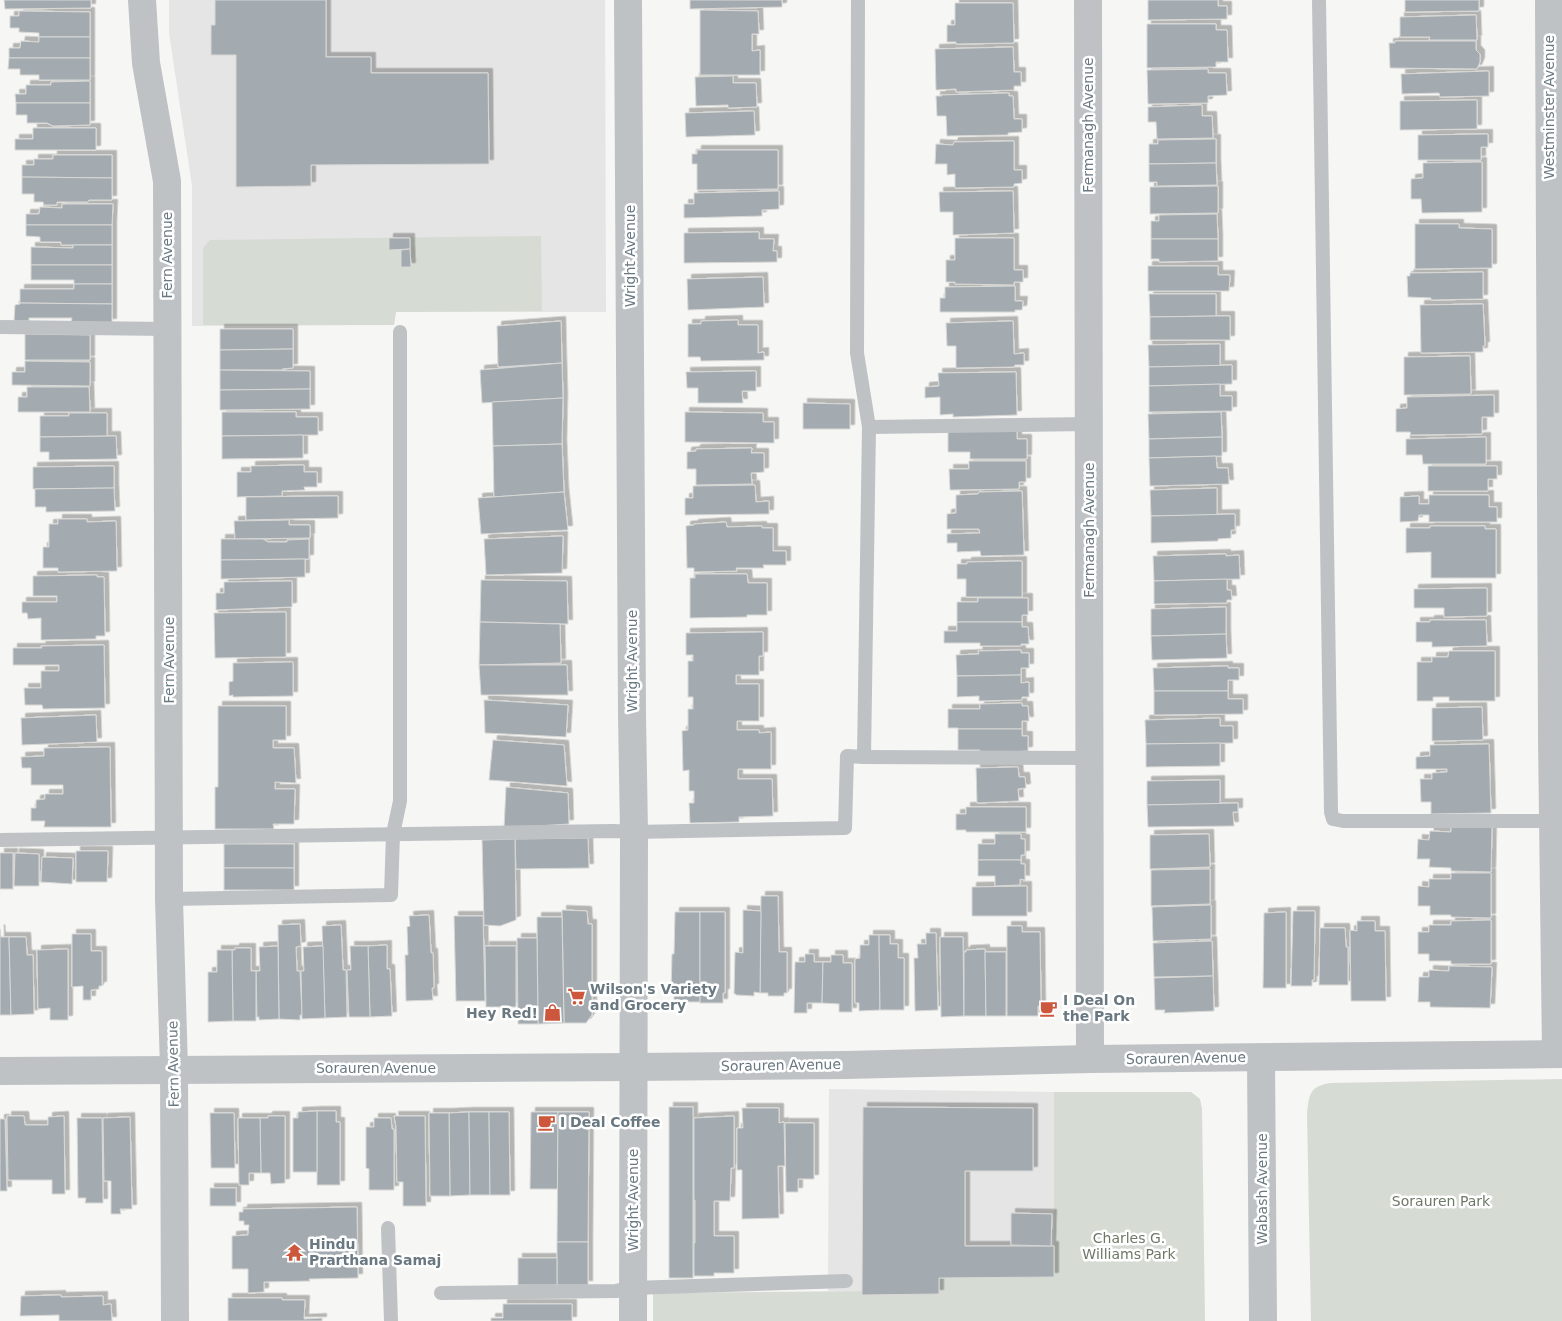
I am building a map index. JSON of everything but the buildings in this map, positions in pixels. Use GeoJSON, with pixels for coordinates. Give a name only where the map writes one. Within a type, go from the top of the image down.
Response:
{"type":"FeatureCollection","features":[{"type":"Feature","properties":{"kind":"street","name":"Fern Avenue"},"geometry":{"type":"LineString","coordinates":[[142,0],[146,63],[167,180],[169,898],[174,1069],[175,1321]]}},
{"type":"Feature","properties":{"kind":"street","name":"Wright Avenue"},"geometry":{"type":"LineString","coordinates":[[628,0],[634,832],[633,1321]]}},
{"type":"Feature","properties":{"kind":"street","name":"Fermanagh Avenue"},"geometry":{"type":"LineString","coordinates":[[1088,0],[1090,1059]]}},
{"type":"Feature","properties":{"kind":"street","name":"Westminster Avenue"},"geometry":{"type":"LineString","coordinates":[[1549,0],[1553,821],[1559,1054]]}},
{"type":"Feature","properties":{"kind":"street","name":"Sorauren Avenue"},"geometry":{"type":"LineString","coordinates":[[0,1071],[846,1065],[1090,1059],[1559,1054]]}},
{"type":"Feature","properties":{"kind":"street","name":"Wabash Avenue"},"geometry":{"type":"LineString","coordinates":[[1261,1058],[1263,1321]]}},
{"type":"Feature","properties":{"kind":"lane"},"geometry":{"type":"LineString","coordinates":[[858,0],[857,353],[869,426],[864,756]]}},
{"type":"Feature","properties":{"kind":"lane"},"geometry":{"type":"LineString","coordinates":[[1319,0],[1331,812],[1334,819],[1343,821],[1553,821]]}},
{"type":"Feature","properties":{"kind":"lane"},"geometry":{"type":"LineString","coordinates":[[0,328],[168,329]]}},
{"type":"Feature","properties":{"kind":"lane"},"geometry":{"type":"LineString","coordinates":[[169,898],[391,895],[393,834],[400,801],[400,332]]}},
{"type":"Feature","properties":{"kind":"lane"},"geometry":{"type":"LineString","coordinates":[[869,426],[1089,424]]}},
{"type":"Feature","properties":{"kind":"lane"},"geometry":{"type":"LineString","coordinates":[[0,840],[845,828],[847,756],[1089,758]]}},
{"type":"Feature","properties":{"kind":"lane"},"geometry":{"type":"LineString","coordinates":[[388,1228],[391,1321]]}},
{"type":"Feature","properties":{"kind":"lane"},"geometry":{"type":"LineString","coordinates":[[441,1292],[616,1291],[632,1288],[846,1282]]}},
{"type":"Feature","properties":{"kind":"shaded area"},"geometry":{"type":"Polygon","coordinates":[[[169,0],[605,0],[606,312],[396,312],[394,325],[192,326],[192,186],[169,33],[169,0]]]}},
{"type":"Feature","properties":{"kind":"shaded area"},"geometry":{"type":"Polygon","coordinates":[[[829,1089],[1054,1092],[1054,1277],[940,1278],[939,1297],[862,1295],[861,1291],[828,1291],[829,1089]]]}},
{"type":"Feature","properties":{"kind":"green space"},"geometry":{"type":"Polygon","coordinates":[[[541,236],[542,311],[396,312],[394,325],[203,325],[203,248],[210,240],[541,236]]]}},
{"type":"Feature","properties":{"kind":"green space","name":"Sorauren Park"},"geometry":{"type":"Polygon","coordinates":[[[1562,1079],[1562,1321],[1311,1321],[1307,1113],[1310,1096],[1315,1089],[1324,1084],[1331,1083],[1562,1079]]]}},
{"type":"Feature","properties":{"kind":"green space","name":"Charles G. Williams Park"},"geometry":{"type":"Polygon","coordinates":[[[1054,1092],[1191,1092],[1200,1099],[1202,1109],[1205,1321],[653,1321],[653,1293],[862,1291],[862,1295],[939,1294],[939,1278],[1054,1277],[1054,1092]]]}},
{"type":"Feature","properties":{"kind":"place","name":"Wilson's Variety and Grocery"},"geometry":{"type":"Point","coordinates":[576,997]}},
{"type":"Feature","properties":{"kind":"place","name":"I Deal On the Park"},"geometry":{"type":"Point","coordinates":[1049,1008]}},
{"type":"Feature","properties":{"kind":"place","name":"Hey Red!"},"geometry":{"type":"Point","coordinates":[552,1013]}},
{"type":"Feature","properties":{"kind":"place","name":"I Deal Coffee"},"geometry":{"type":"Point","coordinates":[546,1122]}},
{"type":"Feature","properties":{"kind":"place","name":"Hindu Prarthana Samaj"},"geometry":{"type":"Point","coordinates":[295,1252]}}]}
